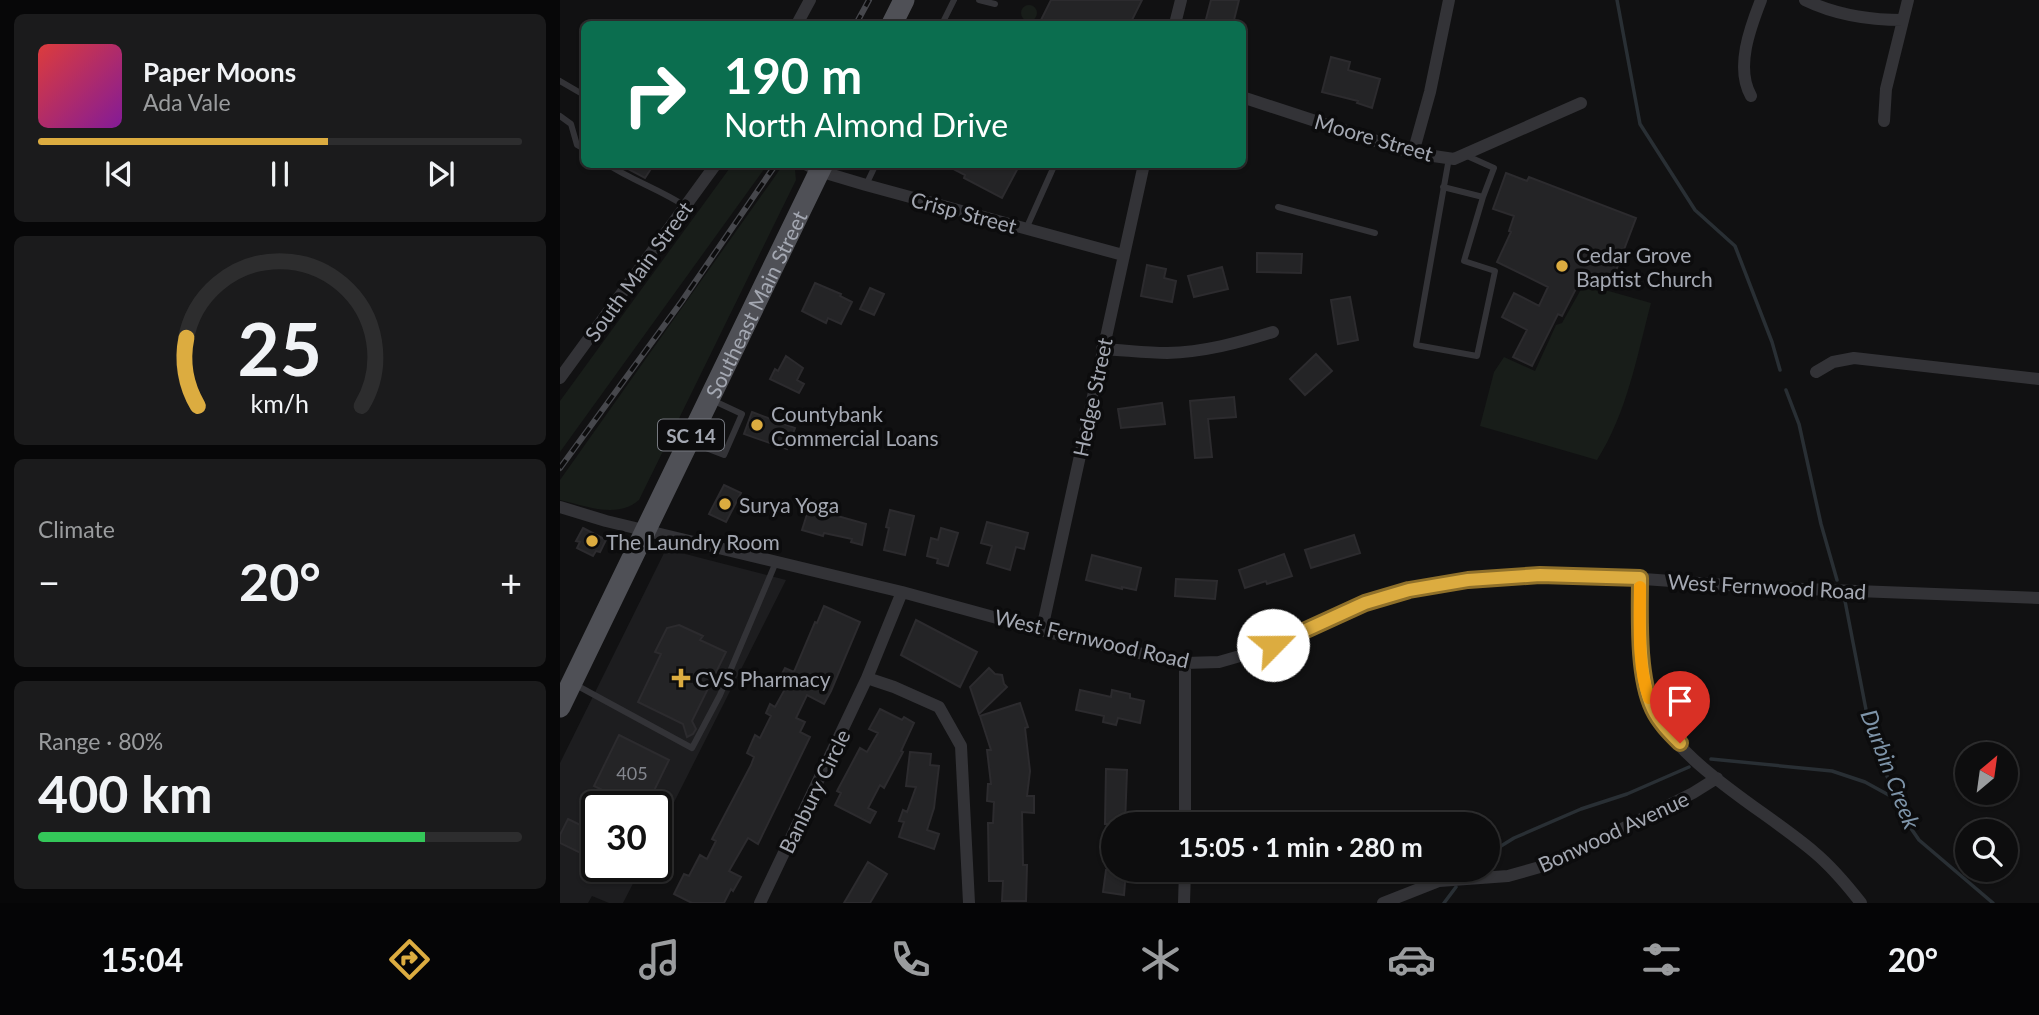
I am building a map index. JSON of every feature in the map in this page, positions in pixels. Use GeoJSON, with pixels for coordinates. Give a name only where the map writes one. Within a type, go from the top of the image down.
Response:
{"type":"FeatureCollection","features":[{"type":"Feature","properties":{"kind":"main road"},"geometry":{"type":"LineString","coordinates":[[893,21],[904,0]]}},
{"type":"Feature","properties":{"kind":"main road","name":"Southeast Main Street"},"geometry":{"type":"LineString","coordinates":[[560,707],[709,398],[816,168]]}},
{"type":"Feature","properties":{"kind":"street"},"geometry":{"type":"LineString","coordinates":[[799,21],[810,0]]}},
{"type":"Feature","properties":{"kind":"street"},"geometry":{"type":"LineString","coordinates":[[1176,21],[1181,0]]}},
{"type":"Feature","properties":{"kind":"street"},"geometry":{"type":"LineString","coordinates":[[1413,153],[1430,92],[1449,0]]}},
{"type":"Feature","properties":{"kind":"street"},"geometry":{"type":"LineString","coordinates":[[1751,96],[1745,84],[1743,65],[1761,0]]}},
{"type":"Feature","properties":{"kind":"street"},"geometry":{"type":"LineString","coordinates":[[1805,0],[1867,20],[1903,20]]}},
{"type":"Feature","properties":{"kind":"street"},"geometry":{"type":"LineString","coordinates":[[1884,121],[1886,89],[1908,0]]}},
{"type":"Feature","properties":{"kind":"street","name":"Moore Street"},"geometry":{"type":"LineString","coordinates":[[1246,98],[1413,153],[1454,159],[1581,103]]}},
{"type":"Feature","properties":{"kind":"street","name":"South Main Street"},"geometry":{"type":"LineString","coordinates":[[560,378],[685,206],[708,168]]}},
{"type":"Feature","properties":{"kind":"street","name":"Crisp Street"},"geometry":{"type":"LineString","coordinates":[[819,168],[866,185],[1123,255]]}},
{"type":"Feature","properties":{"kind":"street","name":"Hedge Street"},"geometry":{"type":"LineString","coordinates":[[1042,629],[1143,168]]}},
{"type":"Feature","properties":{"kind":"street"},"geometry":{"type":"LineString","coordinates":[[1102,349],[1171,353],[1213,349],[1273,332]]}},
{"type":"Feature","properties":{"kind":"street"},"geometry":{"type":"LineString","coordinates":[[1816,372],[1833,362],[1854,358],[2039,379]]}},
{"type":"Feature","properties":{"kind":"street","name":"West Fernwood Road"},"geometry":{"type":"LineString","coordinates":[[560,507],[1185,663],[1219,662],[1254,652],[1291,638],[1365,603],[1409,590],[1468,580],[1540,575],[1640,578],[1755,587],[2039,598]]}},
{"type":"Feature","properties":{"kind":"street"},"geometry":{"type":"LineString","coordinates":[[1640,578],[1639,621],[1644,682],[1653,708],[1676,739],[1717,778],[1814,852],[1861,903]]}},
{"type":"Feature","properties":{"kind":"street","name":"Banbury Circle"},"geometry":{"type":"LineString","coordinates":[[760,903],[867,678],[902,592]]}},
{"type":"Feature","properties":{"kind":"street"},"geometry":{"type":"LineString","coordinates":[[1185,663],[1185,812]]}},
{"type":"Feature","properties":{"kind":"street"},"geometry":{"type":"LineString","coordinates":[[867,678],[939,707],[961,746],[969,903]]}},
{"type":"Feature","properties":{"kind":"street","name":"Bonwood Avenue"},"geometry":{"type":"LineString","coordinates":[[1383,903],[1439,881],[1508,876],[1554,863],[1693,793],[1717,778]]}},
{"type":"Feature","properties":{"kind":"street"},"geometry":{"type":"LineString","coordinates":[[1184,903],[1185,882]]}},
{"type":"Feature","properties":{"kind":"lane"},"geometry":{"type":"LineString","coordinates":[[944,21],[954,0]]}},
{"type":"Feature","properties":{"kind":"lane"},"geometry":{"type":"LineString","coordinates":[[979,0],[995,4]]}},
{"type":"Feature","properties":{"kind":"lane"},"geometry":{"type":"LineString","coordinates":[[560,82],[581,93]]}},
{"type":"Feature","properties":{"kind":"lane"},"geometry":{"type":"LineString","coordinates":[[560,116],[570,124],[581,147]]}},
{"type":"Feature","properties":{"kind":"lane"},"geometry":{"type":"LineString","coordinates":[[1448,158],[1416,345],[1476,356],[1495,271],[1464,261],[1494,168],[1464,155]]}},
{"type":"Feature","properties":{"kind":"lane"},"geometry":{"type":"LineString","coordinates":[[613,168],[637,183],[650,186],[685,206]]}},
{"type":"Feature","properties":{"kind":"lane"},"geometry":{"type":"LineString","coordinates":[[866,185],[874,168]]}},
{"type":"Feature","properties":{"kind":"lane"},"geometry":{"type":"LineString","coordinates":[[1026,229],[1053,168]]}},
{"type":"Feature","properties":{"kind":"lane"},"geometry":{"type":"LineString","coordinates":[[1443,187],[1483,197]]}},
{"type":"Feature","properties":{"kind":"lane"},"geometry":{"type":"LineString","coordinates":[[1278,207],[1375,233]]}},
{"type":"Feature","properties":{"kind":"lane"},"geometry":{"type":"LineString","coordinates":[[688,441],[724,455],[742,414],[709,398]]}},
{"type":"Feature","properties":{"kind":"lane"},"geometry":{"type":"LineString","coordinates":[[572,682],[692,748],[720,695],[777,561]]}},
{"type":"Feature","properties":{"kind":"shaded area"},"geometry":{"type":"Polygon","coordinates":[[[1029,5],[1035,7],[1035,19],[1029,21],[1023,19],[1021,13],[1023,7],[1029,5]]]}},
{"type":"Feature","properties":{"kind":"shaded area"},"geometry":{"type":"Polygon","coordinates":[[[730,168],[765,168],[560,452],[560,401],[730,168]]]}},
{"type":"Feature","properties":{"kind":"shaded area"},"geometry":{"type":"Polygon","coordinates":[[[781,168],[795,170],[796,180],[639,500],[621,509],[591,508],[560,500],[560,480],[781,168]]]}},
{"type":"Feature","properties":{"kind":"shaded area"},"geometry":{"type":"Polygon","coordinates":[[[1584,284],[1651,303],[1624,404],[1597,460],[1480,426],[1494,372],[1504,357],[1535,371],[1556,325],[1562,323],[1584,284]]]}},
{"type":"Feature","properties":{"kind":"shaded area"},"geometry":{"type":"Polygon","coordinates":[[[666,549],[786,580],[672,806],[672,791],[581,791],[581,882],[634,882],[623,903],[609,903],[592,896],[588,903],[560,903],[560,763],[666,549]]]}},
{"type":"Feature","properties":{"kind":"building"},"geometry":{"type":"Polygon","coordinates":[[[1051,0],[1142,0],[1132,21],[1040,21],[1051,0]]]}},
{"type":"Feature","properties":{"kind":"building"},"geometry":{"type":"Polygon","coordinates":[[[1211,0],[1239,0],[1234,21],[1206,21],[1211,0]]]}},
{"type":"Feature","properties":{"kind":"building"},"geometry":{"type":"Polygon","coordinates":[[[1331,57],[1350,62],[1348,70],[1380,79],[1372,108],[1357,103],[1358,101],[1322,92],[1331,57]]]}},
{"type":"Feature","properties":{"kind":"building"},"geometry":{"type":"Polygon","coordinates":[[[626,168],[651,168],[645,178],[626,168]]]}},
{"type":"Feature","properties":{"kind":"building"},"geometry":{"type":"Polygon","coordinates":[[[952,168],[1018,168],[1002,198],[964,178],[965,175],[952,168]]]}},
{"type":"Feature","properties":{"kind":"building","name":"Cedar Grove Baptist Church"},"geometry":{"type":"Polygon","coordinates":[[[1506,173],[1527,181],[1529,177],[1636,218],[1612,281],[1585,271],[1562,316],[1558,314],[1532,366],[1513,357],[1527,330],[1502,317],[1514,293],[1539,306],[1548,287],[1497,262],[1511,232],[1509,231],[1514,216],[1493,209],[1506,173]]]}},
{"type":"Feature","properties":{"kind":"building"},"geometry":{"type":"Polygon","coordinates":[[[1257,253],[1302,254],[1301,273],[1257,272],[1257,253]]]}},
{"type":"Feature","properties":{"kind":"building"},"geometry":{"type":"Polygon","coordinates":[[[1147,265],[1166,269],[1164,278],[1176,281],[1172,302],[1141,296],[1147,265]]]}},
{"type":"Feature","properties":{"kind":"building"},"geometry":{"type":"Polygon","coordinates":[[[1222,267],[1228,289],[1194,297],[1188,276],[1222,267]]]}},
{"type":"Feature","properties":{"kind":"building"},"geometry":{"type":"Polygon","coordinates":[[[815,283],[852,302],[841,324],[828,318],[826,323],[802,311],[815,283]]]}},
{"type":"Feature","properties":{"kind":"building"},"geometry":{"type":"Polygon","coordinates":[[[870,288],[884,294],[874,315],[860,309],[870,288]]]}},
{"type":"Feature","properties":{"kind":"building"},"geometry":{"type":"Polygon","coordinates":[[[1350,297],[1358,340],[1338,344],[1331,300],[1350,297]]]}},
{"type":"Feature","properties":{"kind":"building"},"geometry":{"type":"Polygon","coordinates":[[[1316,354],[1332,371],[1305,395],[1290,379],[1316,354]]]}},
{"type":"Feature","properties":{"kind":"building"},"geometry":{"type":"Polygon","coordinates":[[[786,356],[803,368],[797,380],[804,384],[799,393],[770,379],[786,356]]]}},
{"type":"Feature","properties":{"kind":"building"},"geometry":{"type":"Polygon","coordinates":[[[1234,397],[1236,417],[1208,419],[1212,457],[1195,458],[1190,401],[1234,397]]]}},
{"type":"Feature","properties":{"kind":"building"},"geometry":{"type":"Polygon","coordinates":[[[1162,403],[1165,424],[1121,428],[1118,409],[1162,403]]]}},
{"type":"Feature","properties":{"kind":"building"},"geometry":{"type":"Polygon","coordinates":[[[752,412],[795,428],[787,449],[744,434],[752,412]]]}},
{"type":"Feature","properties":{"kind":"building","name":"Surya Yoga"},"geometry":{"type":"Polygon","coordinates":[[[724,485],[741,493],[726,522],[709,514],[724,485]]]}},
{"type":"Feature","properties":{"kind":"building"},"geometry":{"type":"Polygon","coordinates":[[[809,508],[866,524],[862,545],[851,542],[852,539],[824,533],[823,536],[802,530],[809,508]]]}},
{"type":"Feature","properties":{"kind":"building"},"geometry":{"type":"Polygon","coordinates":[[[890,510],[914,516],[905,555],[884,550],[890,510]]]}},
{"type":"Feature","properties":{"kind":"building"},"geometry":{"type":"Polygon","coordinates":[[[987,522],[1028,533],[1024,549],[1016,547],[1010,570],[987,563],[992,546],[981,543],[987,522]]]}},
{"type":"Feature","properties":{"kind":"building","name":"The Laundry Room"},"geometry":{"type":"Polygon","coordinates":[[[583,528],[606,540],[600,552],[596,551],[593,556],[577,548],[580,542],[576,541],[583,528]]]}},
{"type":"Feature","properties":{"kind":"building"},"geometry":{"type":"Polygon","coordinates":[[[941,528],[958,533],[948,566],[927,556],[931,538],[938,540],[941,528]]]}},
{"type":"Feature","properties":{"kind":"building"},"geometry":{"type":"Polygon","coordinates":[[[1354,535],[1360,553],[1311,568],[1305,550],[1354,535]]]}},
{"type":"Feature","properties":{"kind":"building"},"geometry":{"type":"Polygon","coordinates":[[[1284,554],[1292,576],[1245,588],[1239,570],[1284,554]]]}},
{"type":"Feature","properties":{"kind":"building"},"geometry":{"type":"Polygon","coordinates":[[[1092,555],[1141,568],[1136,590],[1086,580],[1092,555]]]}},
{"type":"Feature","properties":{"kind":"building"},"geometry":{"type":"Polygon","coordinates":[[[1176,579],[1217,581],[1215,599],[1175,596],[1176,579]]]}},
{"type":"Feature","properties":{"kind":"building"},"geometry":{"type":"Polygon","coordinates":[[[824,606],[860,622],[831,691],[824,704],[807,695],[796,718],[805,722],[800,732],[810,737],[758,844],[748,838],[729,871],[741,877],[733,891],[731,889],[724,903],[692,903],[674,894],[684,874],[689,876],[700,855],[707,859],[716,841],[712,839],[751,765],[754,757],[747,753],[755,735],[760,738],[771,716],[766,713],[770,704],[775,707],[785,689],[776,685],[785,668],[794,672],[824,606]]]}},
{"type":"Feature","properties":{"kind":"building"},"geometry":{"type":"Polygon","coordinates":[[[916,620],[977,652],[960,687],[901,655],[916,620]]]}},
{"type":"Feature","properties":{"kind":"building","name":"CVS Pharmacy"},"geometry":{"type":"Polygon","coordinates":[[[679,625],[703,636],[700,640],[726,652],[692,721],[696,729],[687,737],[683,724],[638,702],[661,654],[655,652],[667,628],[679,625]]]}},
{"type":"Feature","properties":{"kind":"building"},"geometry":{"type":"Polygon","coordinates":[[[989,668],[995,674],[1002,675],[1007,687],[979,714],[970,687],[989,668]]]}},
{"type":"Feature","properties":{"kind":"building"},"geometry":{"type":"Polygon","coordinates":[[[1080,690],[1111,697],[1112,690],[1144,701],[1140,723],[1118,718],[1116,725],[1103,722],[1104,716],[1076,710],[1080,690]]]}},
{"type":"Feature","properties":{"kind":"building"},"geometry":{"type":"Polygon","coordinates":[[[1020,703],[1028,727],[1025,728],[1030,771],[1027,796],[1034,796],[1034,813],[1022,812],[1023,865],[1027,865],[1026,901],[1002,901],[1003,881],[989,881],[988,823],[993,823],[994,802],[987,801],[988,784],[991,784],[987,750],[991,750],[980,716],[1020,703]]]}},
{"type":"Feature","properties":{"kind":"building"},"geometry":{"type":"Polygon","coordinates":[[[880,709],[914,723],[901,751],[903,752],[884,788],[880,785],[868,808],[876,812],[870,823],[835,805],[841,793],[837,791],[860,748],[867,752],[878,733],[869,729],[880,709]]]}},
{"type":"Feature","properties":{"kind":"building"},"geometry":{"type":"Polygon","coordinates":[[[619,735],[669,760],[654,791],[604,791],[594,786],[619,735]]]}},
{"type":"Feature","properties":{"kind":"building"},"geometry":{"type":"Polygon","coordinates":[[[910,752],[931,754],[930,765],[939,766],[934,808],[927,830],[939,834],[934,849],[899,837],[904,822],[899,821],[903,810],[907,812],[916,787],[906,786],[910,752]]]}},
{"type":"Feature","properties":{"kind":"building"},"geometry":{"type":"Polygon","coordinates":[[[1106,769],[1127,770],[1125,812],[1105,812],[1106,769]]]}},
{"type":"Feature","properties":{"kind":"building"},"geometry":{"type":"Polygon","coordinates":[[[568,819],[581,825],[581,853],[560,843],[560,835],[568,819]]]}},
{"type":"Feature","properties":{"kind":"building"},"geometry":{"type":"Polygon","coordinates":[[[868,862],[887,874],[870,903],[844,903],[868,862]]]}},
{"type":"Feature","properties":{"kind":"building"},"geometry":{"type":"Polygon","coordinates":[[[1104,882],[1125,882],[1124,895],[1103,892],[1104,882]]]}},
{"type":"Feature","properties":{"kind":"waterway","name":"Durbin Creek"},"geometry":{"type":"LineString","coordinates":[[1617,0],[1640,124],[1695,210],[1735,246],[1780,370]]}},
{"type":"Feature","properties":{"kind":"waterway","name":"Durbin Creek"},"geometry":{"type":"LineString","coordinates":[[1786,390],[1799,424],[1821,524],[1837,580]]}},
{"type":"Feature","properties":{"kind":"waterway","name":"Durbin Creek"},"geometry":{"type":"LineString","coordinates":[[1845,601],[1868,720],[1883,767],[1908,824],[1919,840],[1993,903]]}},
{"type":"Feature","properties":{"kind":"waterway"},"geometry":{"type":"LineString","coordinates":[[1711,759],[1832,771],[1865,782],[1896,799]]}},
{"type":"Feature","properties":{"kind":"waterway"},"geometry":{"type":"LineString","coordinates":[[1500,847],[1581,809],[1627,794],[1689,767]]}},
{"type":"Feature","properties":{"kind":"waterway"},"geometry":{"type":"LineString","coordinates":[[1444,903],[1456,887]]}},
{"type":"Feature","properties":{"kind":"railway"},"geometry":{"type":"LineString","coordinates":[[858,21],[869,0]]}},
{"type":"Feature","properties":{"kind":"railway"},"geometry":{"type":"LineString","coordinates":[[560,468],[682,301],[773,168]]}},
{"type":"Feature","properties":{"kind":"slow traffic"},"geometry":{"type":"LineString","coordinates":[[1640,587],[1639,621],[1644,682],[1649,698]]}},
{"type":"Feature","properties":{"kind":"place","name":"Cedar Grove Baptist Church"},"geometry":{"type":"Point","coordinates":[1562,266]}},
{"type":"Feature","properties":{"kind":"place","name":"Countybank Commercial Loans"},"geometry":{"type":"Point","coordinates":[757,425]}},
{"type":"Feature","properties":{"kind":"place","name":"Surya Yoga"},"geometry":{"type":"Point","coordinates":[725,504]}},
{"type":"Feature","properties":{"kind":"place","name":"The Laundry Room"},"geometry":{"type":"Point","coordinates":[592,541]}},
{"type":"Feature","properties":{"kind":"place","name":"CVS Pharmacy"},"geometry":{"type":"Point","coordinates":[681,678]}},
{"type":"Feature","properties":{"kind":"route"},"geometry":{"type":"LineString","coordinates":[[1273,645],[1365,603],[1409,590],[1468,580],[1540,575],[1640,578],[1639,621],[1644,682],[1660,721],[1680,743]]}}]}
